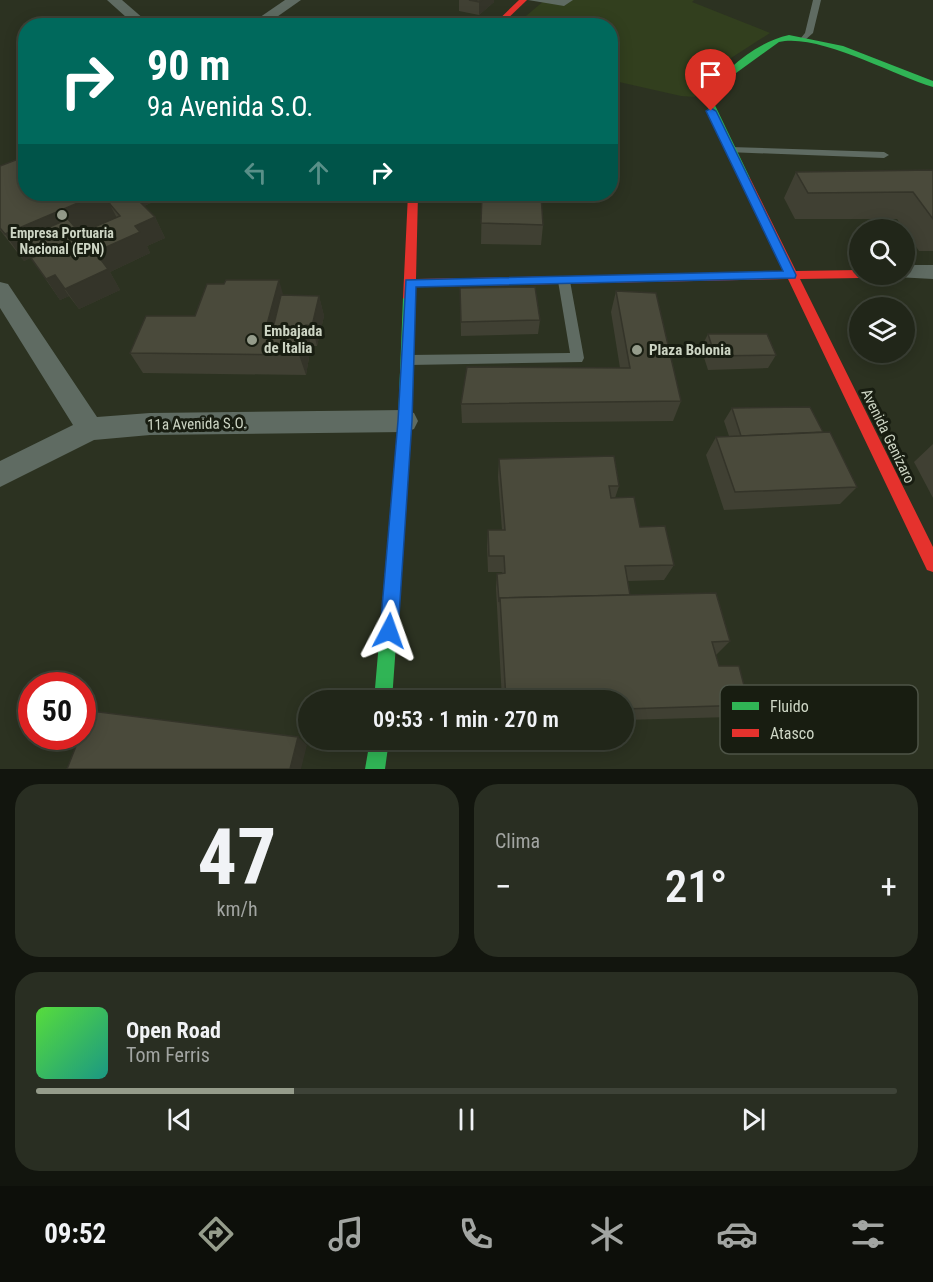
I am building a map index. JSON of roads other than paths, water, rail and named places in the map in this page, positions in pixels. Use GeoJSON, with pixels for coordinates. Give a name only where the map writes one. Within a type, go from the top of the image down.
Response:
{"type":"FeatureCollection","features":[{"type":"Feature","properties":{"kind":"street"},"geometry":{"type":"LineString","coordinates":[[114,0],[135,18]]}},
{"type":"Feature","properties":{"kind":"street"},"geometry":{"type":"LineString","coordinates":[[266,18],[294,0]]}},
{"type":"Feature","properties":{"kind":"street"},"geometry":{"type":"LineString","coordinates":[[504,18],[523,0]]}},
{"type":"Feature","properties":{"kind":"street","name":"Avenida Genízaro"},"geometry":{"type":"LineString","coordinates":[[933,84],[805,38],[789,37],[774,41],[712,87],[708,99],[790,275],[933,564]]}},
{"type":"Feature","properties":{"kind":"street"},"geometry":{"type":"LineString","coordinates":[[384,690],[409,360],[413,201]]}},
{"type":"Feature","properties":{"kind":"street"},"geometry":{"type":"LineString","coordinates":[[915,273],[933,272]]}},
{"type":"Feature","properties":{"kind":"street"},"geometry":{"type":"LineString","coordinates":[[410,283],[849,274]]}},
{"type":"Feature","properties":{"kind":"street"},"geometry":{"type":"LineString","coordinates":[[0,290],[90,429]]}},
{"type":"Feature","properties":{"kind":"street","name":"11a Avenida S.O."},"geometry":{"type":"LineString","coordinates":[[0,475],[90,429],[150,424],[405,421]]}},
{"type":"Feature","properties":{"kind":"street"},"geometry":{"type":"LineString","coordinates":[[375,769],[378,750]]}},
{"type":"Feature","properties":{"kind":"lane"},"geometry":{"type":"LineString","coordinates":[[532,0],[564,4],[569,0]]}},
{"type":"Feature","properties":{"kind":"lane"},"geometry":{"type":"LineString","coordinates":[[805,38],[809,33],[817,0]]}},
{"type":"Feature","properties":{"kind":"lane"},"geometry":{"type":"LineString","coordinates":[[730,150],[884,155]]}},
{"type":"Feature","properties":{"kind":"lane"},"geometry":{"type":"LineString","coordinates":[[409,360],[577,358],[564,281]]}},
{"type":"Feature","properties":{"kind":"place","name":"Empresa Portuaria Nacional (EPN)"},"geometry":{"type":"Point","coordinates":[62,215]}},
{"type":"Feature","properties":{"kind":"place","name":"Embajada de Italia"},"geometry":{"type":"Point","coordinates":[252,340]}},
{"type":"Feature","properties":{"kind":"place","name":"Plaza Bolonia"},"geometry":{"type":"Point","coordinates":[637,350]}}]}
